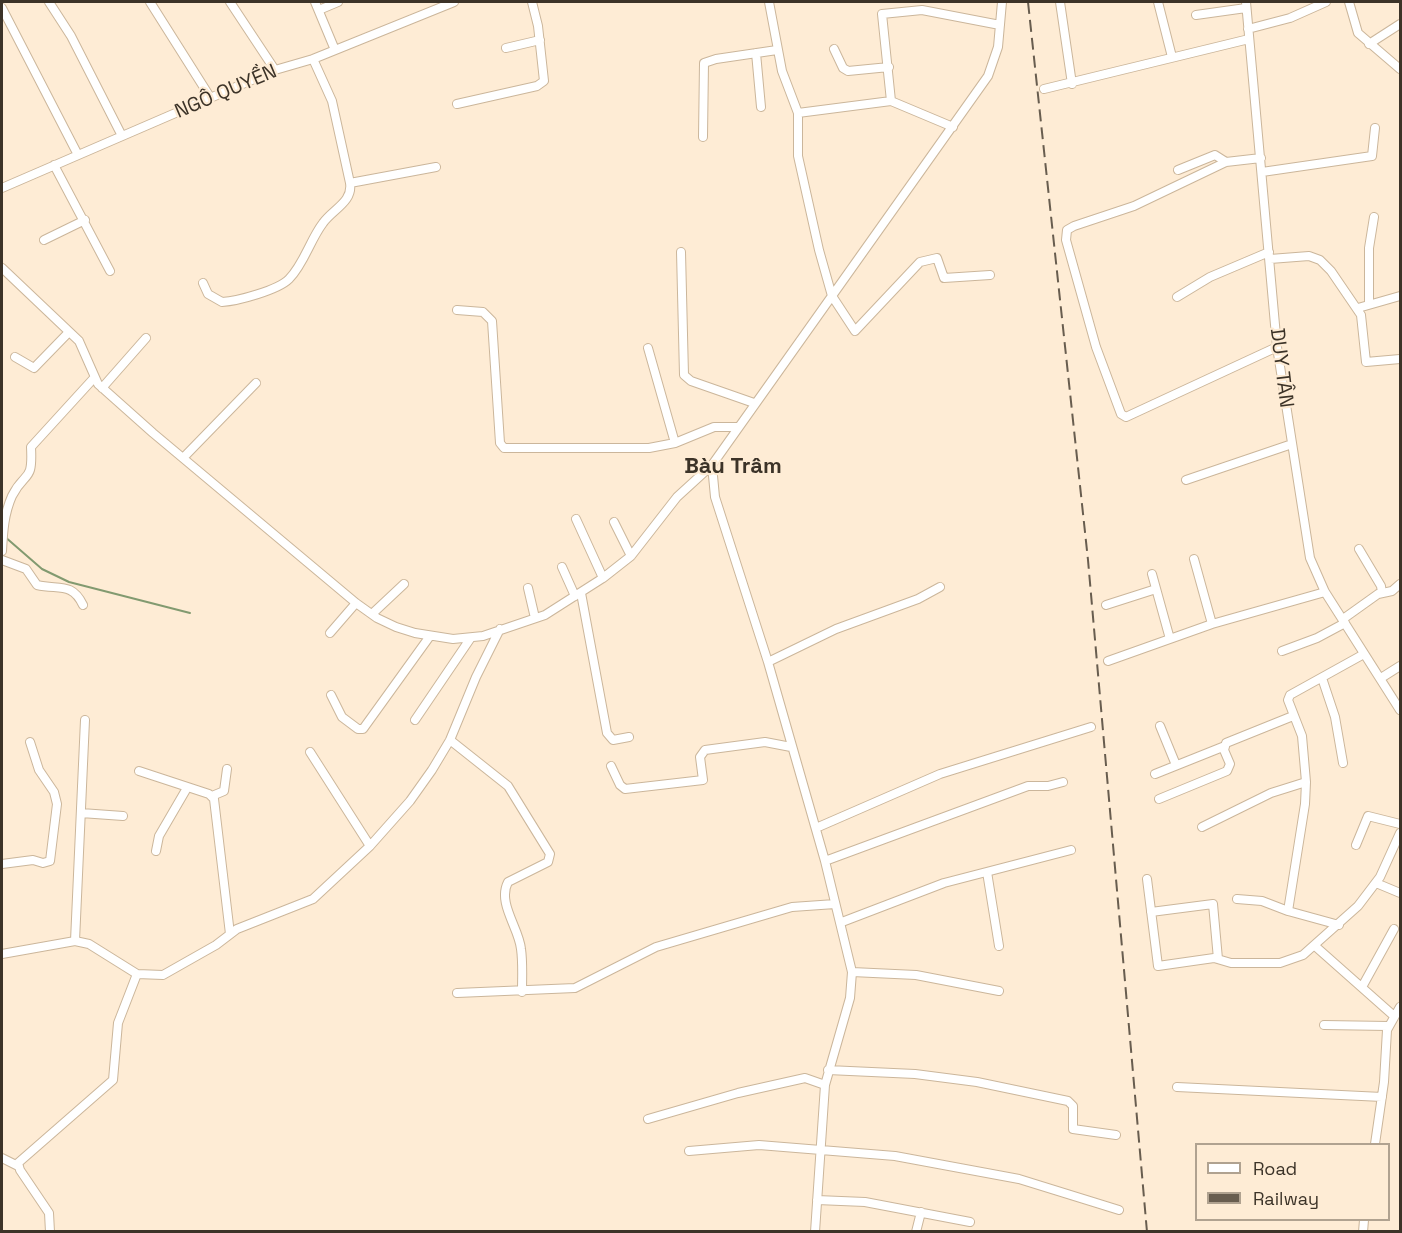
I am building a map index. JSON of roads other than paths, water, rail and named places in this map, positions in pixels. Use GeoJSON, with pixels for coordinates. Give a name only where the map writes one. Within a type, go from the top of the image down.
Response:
{"type":"FeatureCollection","features":[{"type":"Feature","properties":{"kind":"street"},"geometry":{"type":"LineString","coordinates":[[49,2],[79,52],[121,134]]}},
{"type":"Feature","properties":{"kind":"street"},"geometry":{"type":"LineString","coordinates":[[150,2],[210,98]]}},
{"type":"Feature","properties":{"kind":"street"},"geometry":{"type":"LineString","coordinates":[[230,2],[274,70]]}},
{"type":"Feature","properties":{"kind":"street"},"geometry":{"type":"LineString","coordinates":[[315,2],[335,50]]}},
{"type":"Feature","properties":{"kind":"street"},"geometry":{"type":"LineString","coordinates":[[319,10],[338,2]]}},
{"type":"Feature","properties":{"kind":"street","name":"NGÔ QUYỀN"},"geometry":{"type":"LineString","coordinates":[[2,188],[77,153],[274,70],[313,59],[454,2]]}},
{"type":"Feature","properties":{"kind":"street"},"geometry":{"type":"LineString","coordinates":[[457,104],[542,84],[545,77],[532,2]]}},
{"type":"Feature","properties":{"kind":"street"},"geometry":{"type":"LineString","coordinates":[[769,2],[782,71],[798,113],[797,145],[803,187],[832,296],[855,331],[920,261],[926,258],[937,258],[944,278],[990,275]]}},
{"type":"Feature","properties":{"kind":"street"},"geometry":{"type":"LineString","coordinates":[[2,268],[84,348],[94,378],[102,388],[356,603],[396,627],[430,636],[470,639],[535,618],[603,578],[631,556],[677,496],[712,465],[736,427],[991,71],[998,47],[1002,2]]}},
{"type":"Feature","properties":{"kind":"street"},"geometry":{"type":"LineString","coordinates":[[1060,2],[1072,84]]}},
{"type":"Feature","properties":{"kind":"street"},"geometry":{"type":"LineString","coordinates":[[1158,2],[1172,57]]}},
{"type":"Feature","properties":{"kind":"street"},"geometry":{"type":"LineString","coordinates":[[1248,29],[1290,18],[1326,2]]}},
{"type":"Feature","properties":{"kind":"street"},"geometry":{"type":"LineString","coordinates":[[1349,2],[1354,27],[1369,44],[1401,69]]}},
{"type":"Feature","properties":{"kind":"street"},"geometry":{"type":"LineString","coordinates":[[1196,15],[1246,5]]}},
{"type":"Feature","properties":{"kind":"street","name":"DUY TÂN"},"geometry":{"type":"LineString","coordinates":[[1246,5],[1277,347],[1310,558],[1325,592],[1401,710]]}},
{"type":"Feature","properties":{"kind":"street"},"geometry":{"type":"LineString","coordinates":[[2,8],[77,153]]}},
{"type":"Feature","properties":{"kind":"street"},"geometry":{"type":"LineString","coordinates":[[891,101],[882,14],[922,10],[1000,25]]}},
{"type":"Feature","properties":{"kind":"street"},"geometry":{"type":"LineString","coordinates":[[1369,44],[1401,24]]}},
{"type":"Feature","properties":{"kind":"street"},"geometry":{"type":"LineString","coordinates":[[1044,89],[1249,39]]}},
{"type":"Feature","properties":{"kind":"street"},"geometry":{"type":"LineString","coordinates":[[506,48],[540,40]]}},
{"type":"Feature","properties":{"kind":"street"},"geometry":{"type":"LineString","coordinates":[[834,49],[843,68],[848,71],[889,67]]}},
{"type":"Feature","properties":{"kind":"street"},"geometry":{"type":"LineString","coordinates":[[703,137],[704,63],[716,59],[777,50]]}},
{"type":"Feature","properties":{"kind":"street"},"geometry":{"type":"LineString","coordinates":[[756,53],[761,106]]}},
{"type":"Feature","properties":{"kind":"street"},"geometry":{"type":"LineString","coordinates":[[203,283],[208,294],[222,302],[261,292],[288,280],[322,223],[347,199],[351,192],[332,101],[313,59]]}},
{"type":"Feature","properties":{"kind":"street"},"geometry":{"type":"LineString","coordinates":[[798,113],[891,101],[953,127]]}},
{"type":"Feature","properties":{"kind":"street"},"geometry":{"type":"LineString","coordinates":[[1262,172],[1372,156],[1375,128]]}},
{"type":"Feature","properties":{"kind":"street"},"geometry":{"type":"LineString","coordinates":[[1179,170],[1215,155],[1220,156],[1226,162]]}},
{"type":"Feature","properties":{"kind":"street"},"geometry":{"type":"LineString","coordinates":[[1261,158],[1226,162],[1134,206],[1067,231],[1066,240],[1085,312],[1121,414],[1126,417],[1277,347]]}},
{"type":"Feature","properties":{"kind":"street"},"geometry":{"type":"LineString","coordinates":[[54,165],[86,220],[110,271]]}},
{"type":"Feature","properties":{"kind":"street"},"geometry":{"type":"LineString","coordinates":[[350,183],[435,167]]}},
{"type":"Feature","properties":{"kind":"street"},"geometry":{"type":"LineString","coordinates":[[1369,303],[1369,248],[1374,217]]}},
{"type":"Feature","properties":{"kind":"street"},"geometry":{"type":"LineString","coordinates":[[44,240],[86,220]]}},
{"type":"Feature","properties":{"kind":"street"},"geometry":{"type":"LineString","coordinates":[[681,252],[684,375],[691,381],[754,403]]}},
{"type":"Feature","properties":{"kind":"street"},"geometry":{"type":"LineString","coordinates":[[1177,297],[1210,277],[1269,256],[1309,256],[1320,260],[1342,284],[1358,308],[1364,326],[1366,362],[1401,359]]}},
{"type":"Feature","properties":{"kind":"street"},"geometry":{"type":"LineString","coordinates":[[1358,308],[1369,303],[1401,297]]}},
{"type":"Feature","properties":{"kind":"street"},"geometry":{"type":"LineString","coordinates":[[457,310],[483,312],[492,321],[500,443],[504,448],[635,449],[675,443],[714,427],[736,427]]}},
{"type":"Feature","properties":{"kind":"street"},"geometry":{"type":"LineString","coordinates":[[15,357],[33,368],[69,332]]}},
{"type":"Feature","properties":{"kind":"street"},"geometry":{"type":"LineString","coordinates":[[102,388],[146,338]]}},
{"type":"Feature","properties":{"kind":"street"},"geometry":{"type":"LineString","coordinates":[[648,348],[675,443]]}},
{"type":"Feature","properties":{"kind":"street"},"geometry":{"type":"LineString","coordinates":[[2,551],[3,531],[12,497],[31,472],[31,447],[94,378]]}},
{"type":"Feature","properties":{"kind":"street"},"geometry":{"type":"LineString","coordinates":[[183,458],[256,383]]}},
{"type":"Feature","properties":{"kind":"street"},"geometry":{"type":"LineString","coordinates":[[1186,480],[1292,444]]}},
{"type":"Feature","properties":{"kind":"street"},"geometry":{"type":"LineString","coordinates":[[712,465],[716,497],[768,662],[816,828],[835,904],[842,922],[852,972],[850,998],[825,1085],[815,1232]]}},
{"type":"Feature","properties":{"kind":"street"},"geometry":{"type":"LineString","coordinates":[[576,519],[603,578]]}},
{"type":"Feature","properties":{"kind":"street"},"geometry":{"type":"LineString","coordinates":[[614,522],[631,556]]}},
{"type":"Feature","properties":{"kind":"street"},"geometry":{"type":"LineString","coordinates":[[1359,549],[1381,586],[1382,593]]}},
{"type":"Feature","properties":{"kind":"street"},"geometry":{"type":"LineString","coordinates":[[1194,559],[1212,624]]}},
{"type":"Feature","properties":{"kind":"street"},"geometry":{"type":"LineString","coordinates":[[2,560],[26,569],[37,585],[72,590],[77,593],[83,605]]}},
{"type":"Feature","properties":{"kind":"street"},"geometry":{"type":"LineString","coordinates":[[562,567],[578,594],[607,733],[613,740],[629,737]]}},
{"type":"Feature","properties":{"kind":"street"},"geometry":{"type":"LineString","coordinates":[[1152,574],[1170,639]]}},
{"type":"Feature","properties":{"kind":"street"},"geometry":{"type":"LineString","coordinates":[[372,614],[404,584]]}},
{"type":"Feature","properties":{"kind":"street"},"geometry":{"type":"LineString","coordinates":[[1282,651],[1317,638],[1382,593],[1392,591],[1401,584]]}},
{"type":"Feature","properties":{"kind":"street"},"geometry":{"type":"LineString","coordinates":[[768,662],[836,629],[918,598],[940,587]]}},
{"type":"Feature","properties":{"kind":"street"},"geometry":{"type":"LineString","coordinates":[[528,588],[535,618]]}},
{"type":"Feature","properties":{"kind":"street"},"geometry":{"type":"LineString","coordinates":[[1106,605],[1156,589]]}},
{"type":"Feature","properties":{"kind":"street"},"geometry":{"type":"LineString","coordinates":[[1108,661],[1212,624],[1325,592]]}},
{"type":"Feature","properties":{"kind":"street"},"geometry":{"type":"LineString","coordinates":[[330,633],[356,603]]}},
{"type":"Feature","properties":{"kind":"street"},"geometry":{"type":"LineString","coordinates":[[2,954],[75,941],[89,944],[137,974],[163,975],[254,921],[313,899],[370,846],[410,801],[450,740],[476,677],[500,629]]}},
{"type":"Feature","properties":{"kind":"street"},"geometry":{"type":"LineString","coordinates":[[331,694],[342,717],[358,729],[363,729],[430,636]]}},
{"type":"Feature","properties":{"kind":"street"},"geometry":{"type":"LineString","coordinates":[[415,720],[470,639]]}},
{"type":"Feature","properties":{"kind":"street"},"geometry":{"type":"LineString","coordinates":[[1288,911],[1305,804],[1306,782],[1302,736],[1288,700],[1290,695],[1364,654]]}},
{"type":"Feature","properties":{"kind":"street"},"geometry":{"type":"LineString","coordinates":[[1381,678],[1401,666]]}},
{"type":"Feature","properties":{"kind":"street"},"geometry":{"type":"LineString","coordinates":[[1322,678],[1338,731],[1343,763]]}},
{"type":"Feature","properties":{"kind":"street"},"geometry":{"type":"LineString","coordinates":[[1155,774],[1293,716]]}},
{"type":"Feature","properties":{"kind":"street"},"geometry":{"type":"LineString","coordinates":[[75,941],[84,720]]}},
{"type":"Feature","properties":{"kind":"street"},"geometry":{"type":"LineString","coordinates":[[816,828],[940,774],[1091,726]]}},
{"type":"Feature","properties":{"kind":"street"},"geometry":{"type":"LineString","coordinates":[[1160,726],[1176,765]]}},
{"type":"Feature","properties":{"kind":"street"},"geometry":{"type":"LineString","coordinates":[[450,740],[508,786],[550,854],[548,862],[507,882],[504,888],[504,898],[520,941],[522,992]]}},
{"type":"Feature","properties":{"kind":"street"},"geometry":{"type":"LineString","coordinates":[[2,864],[33,860],[43,863],[50,861],[57,804],[54,792],[39,770],[30,741]]}},
{"type":"Feature","properties":{"kind":"street"},"geometry":{"type":"LineString","coordinates":[[611,766],[620,785],[626,789],[662,787],[703,780],[700,757],[705,750],[765,742],[791,747]]}},
{"type":"Feature","properties":{"kind":"street"},"geometry":{"type":"LineString","coordinates":[[1159,799],[1227,771],[1230,764],[1225,746]]}},
{"type":"Feature","properties":{"kind":"street"},"geometry":{"type":"LineString","coordinates":[[310,752],[370,846]]}},
{"type":"Feature","properties":{"kind":"street"},"geometry":{"type":"LineString","coordinates":[[139,771],[212,796],[224,791],[227,769]]}},
{"type":"Feature","properties":{"kind":"street"},"geometry":{"type":"LineString","coordinates":[[825,861],[1028,786],[1048,786],[1063,782]]}},
{"type":"Feature","properties":{"kind":"street"},"geometry":{"type":"LineString","coordinates":[[1202,827],[1271,793],[1306,782]]}},
{"type":"Feature","properties":{"kind":"street"},"geometry":{"type":"LineString","coordinates":[[156,851],[159,836],[187,788]]}},
{"type":"Feature","properties":{"kind":"street"},"geometry":{"type":"LineString","coordinates":[[212,796],[219,824],[230,934]]}},
{"type":"Feature","properties":{"kind":"street"},"geometry":{"type":"LineString","coordinates":[[81,813],[123,816]]}},
{"type":"Feature","properties":{"kind":"street"},"geometry":{"type":"LineString","coordinates":[[1356,845],[1368,816],[1401,824]]}},
{"type":"Feature","properties":{"kind":"street"},"geometry":{"type":"LineString","coordinates":[[1147,879],[1158,966],[1218,958],[1231,963],[1280,963],[1303,955],[1316,946],[1359,906],[1376,883],[1401,833]]}},
{"type":"Feature","properties":{"kind":"street"},"geometry":{"type":"LineString","coordinates":[[842,922],[944,883],[1071,850]]}},
{"type":"Feature","properties":{"kind":"street"},"geometry":{"type":"LineString","coordinates":[[987,872],[999,946]]}},
{"type":"Feature","properties":{"kind":"street"},"geometry":{"type":"LineString","coordinates":[[1376,883],[1401,893]]}},
{"type":"Feature","properties":{"kind":"street"},"geometry":{"type":"LineString","coordinates":[[1237,899],[1262,901],[1288,911],[1339,925]]}},
{"type":"Feature","properties":{"kind":"street"},"geometry":{"type":"LineString","coordinates":[[457,993],[575,988],[656,947],[792,907],[835,904]]}},
{"type":"Feature","properties":{"kind":"street"},"geometry":{"type":"LineString","coordinates":[[1151,912],[1213,904],[1218,958]]}},
{"type":"Feature","properties":{"kind":"street"},"geometry":{"type":"LineString","coordinates":[[1362,987],[1394,929]]}},
{"type":"Feature","properties":{"kind":"street"},"geometry":{"type":"LineString","coordinates":[[1316,946],[1395,1016]]}},
{"type":"Feature","properties":{"kind":"street"},"geometry":{"type":"LineString","coordinates":[[852,972],[916,975],[999,991]]}},
{"type":"Feature","properties":{"kind":"street"},"geometry":{"type":"LineString","coordinates":[[18,1166],[20,1160],[114,1080],[118,1023],[137,974]]}},
{"type":"Feature","properties":{"kind":"street"},"geometry":{"type":"LineString","coordinates":[[1375,1143],[1388,1026],[1401,1007]]}},
{"type":"Feature","properties":{"kind":"street"},"geometry":{"type":"LineString","coordinates":[[1324,1025],[1388,1026]]}},
{"type":"Feature","properties":{"kind":"street"},"geometry":{"type":"LineString","coordinates":[[828,1070],[915,1074],[977,1082],[1068,1101],[1073,1106],[1073,1129],[1116,1136]]}},
{"type":"Feature","properties":{"kind":"street"},"geometry":{"type":"LineString","coordinates":[[648,1119],[746,1091],[806,1078],[825,1085]]}},
{"type":"Feature","properties":{"kind":"street"},"geometry":{"type":"LineString","coordinates":[[1177,1087],[1382,1097]]}},
{"type":"Feature","properties":{"kind":"street"},"geometry":{"type":"LineString","coordinates":[[689,1151],[759,1145],[894,1156],[1019,1179],[1119,1210]]}},
{"type":"Feature","properties":{"kind":"street"},"geometry":{"type":"LineString","coordinates":[[2,1158],[18,1166],[49,1213],[50,1232]]}},
{"type":"Feature","properties":{"kind":"street"},"geometry":{"type":"LineString","coordinates":[[817,1200],[865,1203],[970,1222]]}},
{"type":"Feature","properties":{"kind":"street"},"geometry":{"type":"LineString","coordinates":[[916,1232],[921,1212]]}},
{"type":"Feature","properties":{"kind":"waterway"},"geometry":{"type":"LineString","coordinates":[[4,536],[42,569],[69,582],[190,613]]}},
{"type":"Feature","properties":{"kind":"railway"},"geometry":{"type":"LineString","coordinates":[[1028,2],[1088,560],[1147,1232]]}},
{"type":"Feature","properties":{"kind":"district","name":"Bàu Trâm"},"geometry":{"type":"Point","coordinates":[733,467]}}]}
